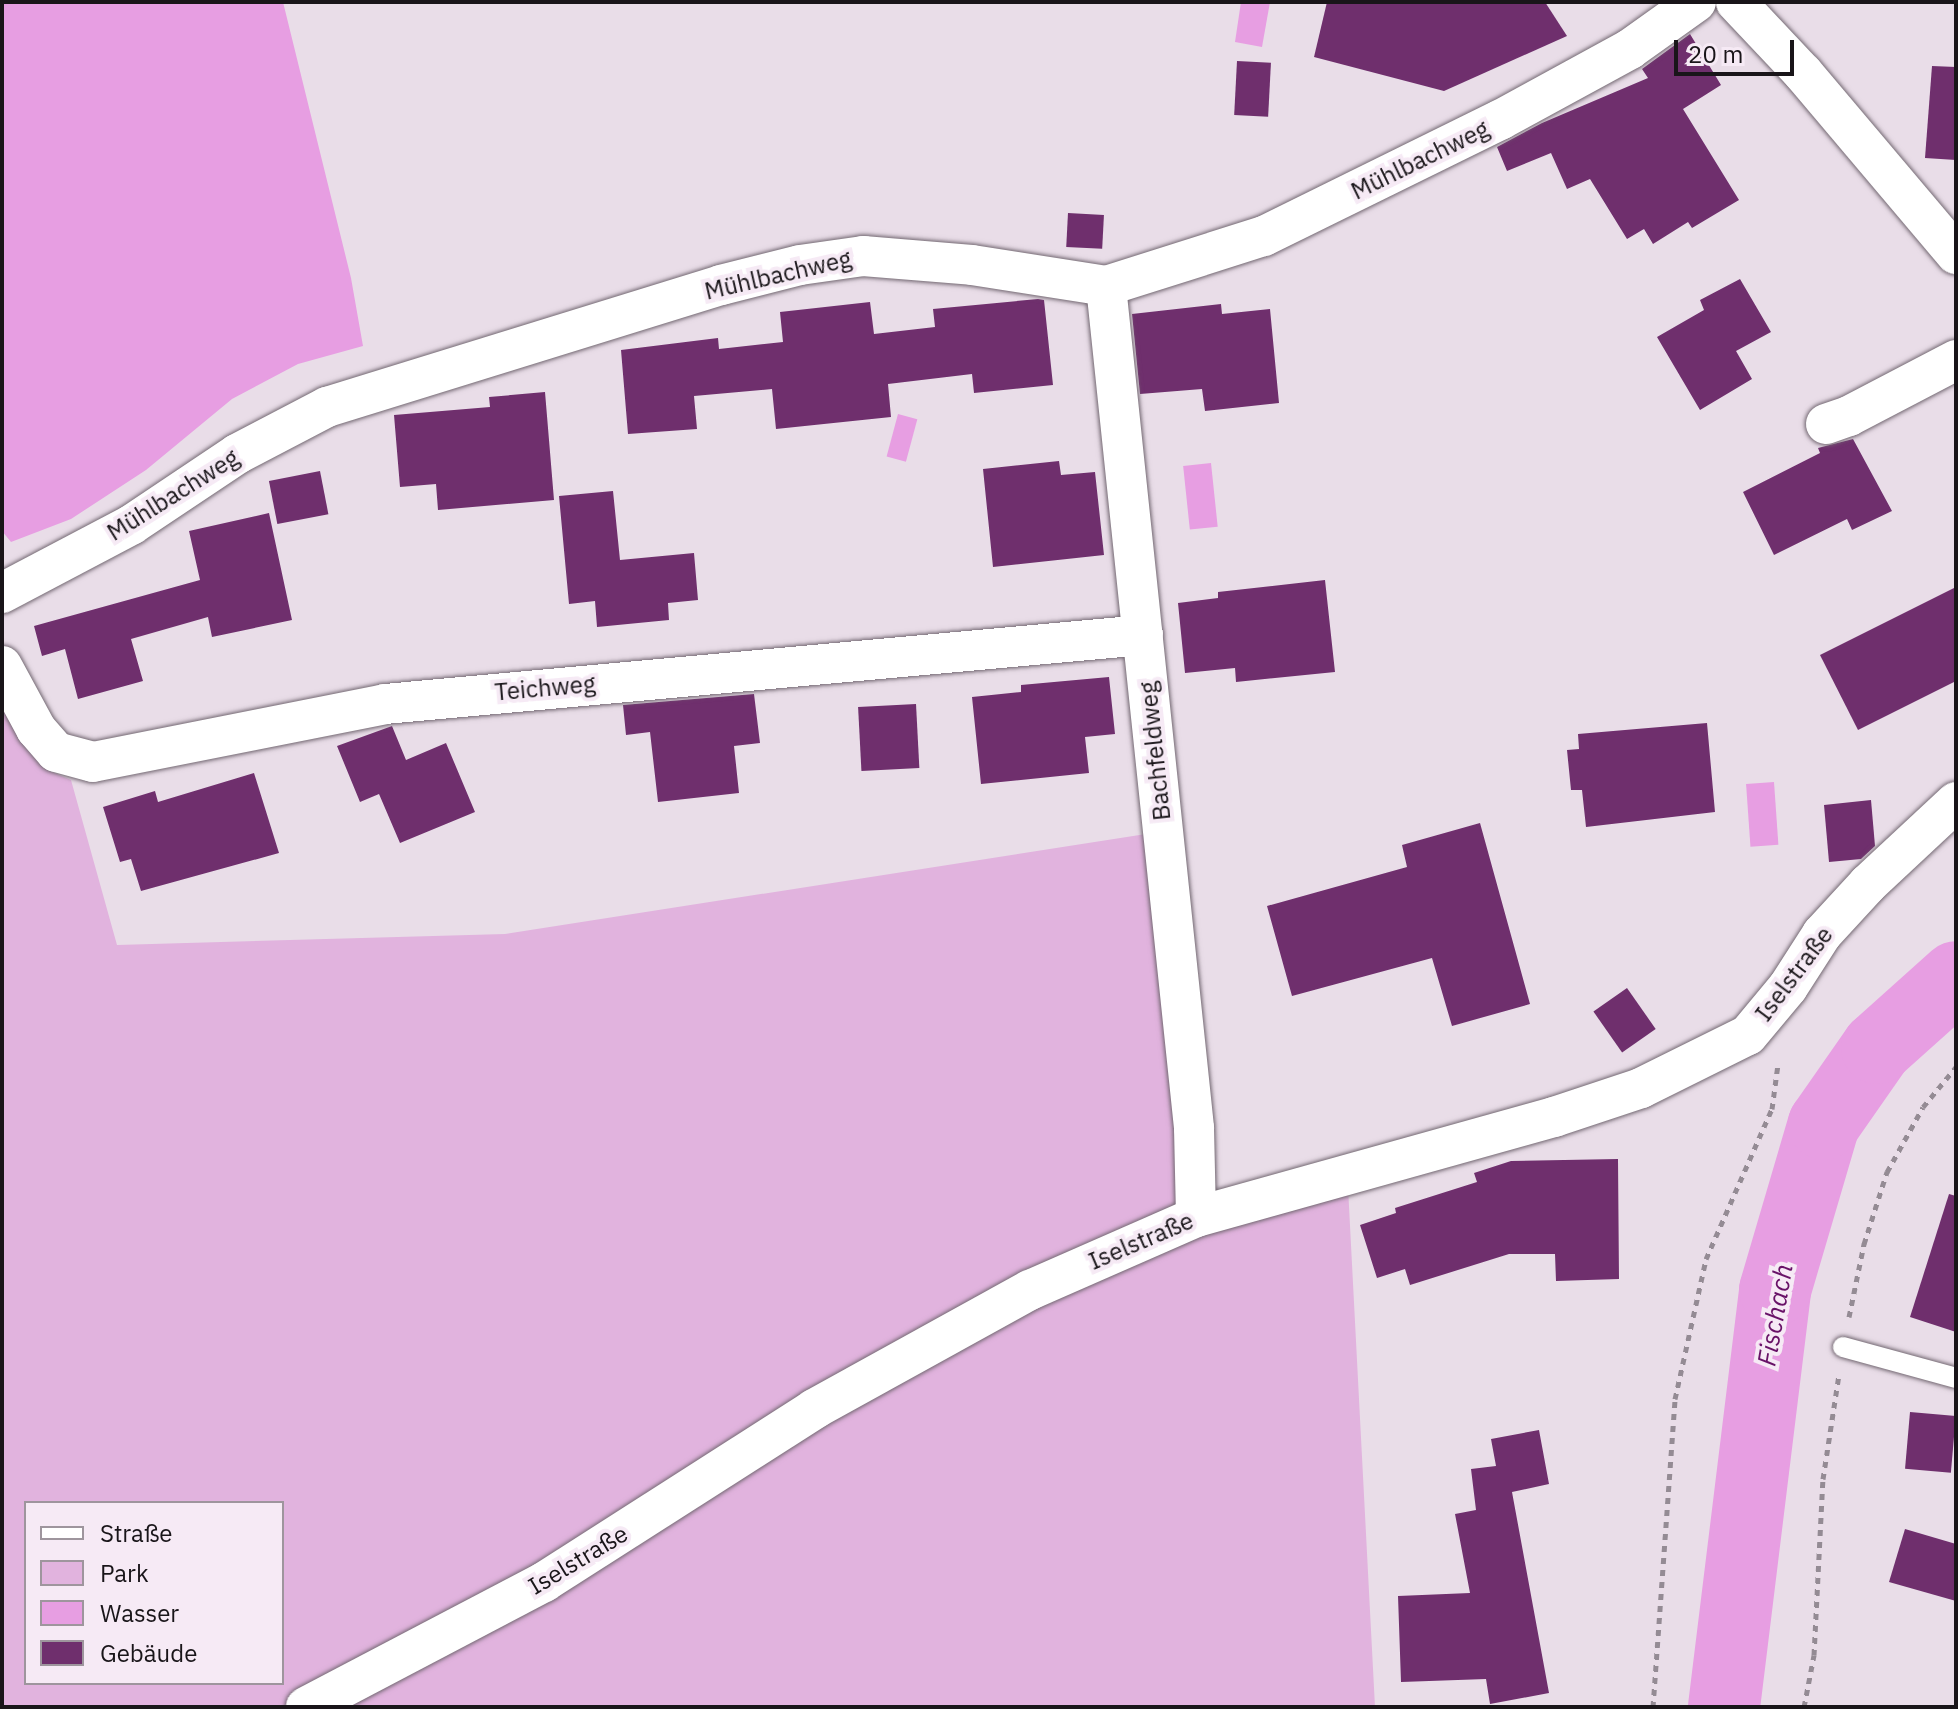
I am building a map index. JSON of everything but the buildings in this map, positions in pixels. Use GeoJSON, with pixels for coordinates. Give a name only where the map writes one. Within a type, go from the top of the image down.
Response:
{"type":"FeatureCollection","features":[{"type":"Feature","properties":{"kind":"street","name":"Mühlbachweg"},"geometry":{"type":"LineString","coordinates":[[2,593],[131,525],[237,454],[327,407],[721,285],[800,265],[863,256],[972,265],[1106,286],[1264,236],[1513,113],[1630,49],[1696,2]]}},
{"type":"Feature","properties":{"kind":"street"},"geometry":{"type":"LineString","coordinates":[[1736,2],[1803,73],[1956,254]]}},
{"type":"Feature","properties":{"kind":"street","name":"Bachfeldweg"},"geometry":{"type":"LineString","coordinates":[[1106,286],[1194,1128],[1196,1217]]}},
{"type":"Feature","properties":{"kind":"street"},"geometry":{"type":"LineString","coordinates":[[1826,424],[1849,416],[1956,360]]}},
{"type":"Feature","properties":{"kind":"street","name":"Teichweg"},"geometry":{"type":"LineString","coordinates":[[2,666],[36,729],[56,752],[93,762],[332,713],[398,703],[1143,635]]}},
{"type":"Feature","properties":{"kind":"street","name":"Iselstraße"},"geometry":{"type":"LineString","coordinates":[[306,1707],[544,1582],[814,1409],[960,1325],[1030,1290],[1196,1217],[1554,1117],[1641,1088],[1748,1035],[1788,987],[1822,934],[1868,884],[1956,802]]}},
{"type":"Feature","properties":{"kind":"lane"},"geometry":{"type":"LineString","coordinates":[[1843,1347],[1956,1378]]}},
{"type":"Feature","properties":{"kind":"path"},"geometry":{"type":"LineString","coordinates":[[1653,1707],[1675,1399],[1706,1259],[1772,1109],[1780,1048]]}},
{"type":"Feature","properties":{"kind":"green space"},"geometry":{"type":"Polygon","coordinates":[[[2,688],[20,735],[45,769],[71,780],[117,945],[505,934],[1146,834],[1179,1168],[1182,1241],[1348,1187],[1375,1707],[2,1707],[2,688]]]}},
{"type":"Feature","properties":{"kind":"water"},"geometry":{"type":"Polygon","coordinates":[[[2,2],[283,2],[351,278],[363,346],[298,364],[232,399],[146,470],[71,519],[11,542],[2,531],[2,2]]]}},
{"type":"Feature","properties":{"kind":"water"},"geometry":{"type":"Polygon","coordinates":[[[1241,2],[1270,2],[1262,47],[1235,42],[1241,2]]]}},
{"type":"Feature","properties":{"kind":"water"},"geometry":{"type":"Polygon","coordinates":[[[898,414],[917,419],[906,462],[887,457],[898,414]]]}},
{"type":"Feature","properties":{"kind":"water"},"geometry":{"type":"Polygon","coordinates":[[[1211,463],[1218,527],[1190,530],[1183,466],[1211,463]]]}},
{"type":"Feature","properties":{"kind":"water"},"geometry":{"type":"Polygon","coordinates":[[[1774,782],[1778,845],[1750,847],[1746,784],[1774,782]]]}},
{"type":"Feature","properties":{"kind":"waterway","name":"Fischach"},"geometry":{"type":"LineString","coordinates":[[1724,1707],[1775,1290],[1824,1124],[1877,1048],[1956,977]]}}]}
